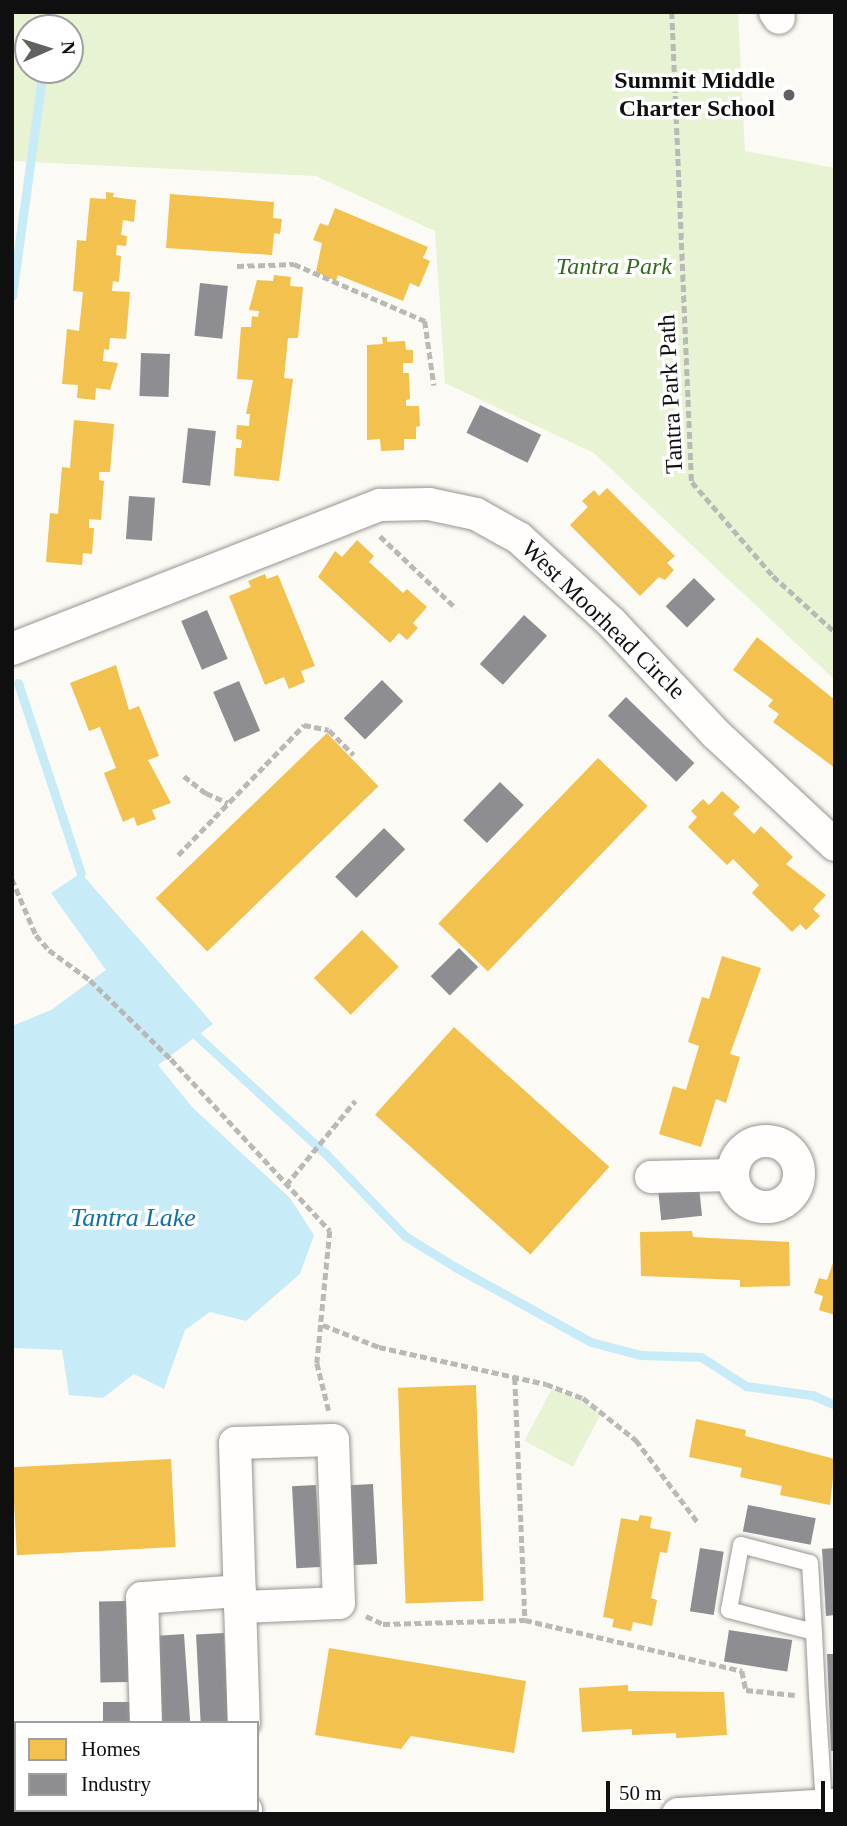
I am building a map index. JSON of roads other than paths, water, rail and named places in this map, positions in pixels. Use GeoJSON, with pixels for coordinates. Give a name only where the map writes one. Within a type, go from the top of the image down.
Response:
{"type":"FeatureCollection","features":[{"type":"Feature","properties":{"kind":"street","name":"West Moorhead Circle"},"geometry":{"type":"LineString","coordinates":[[12,649],[380,505],[429,503],[465,512],[519,538],[612,623],[716,734],[835,845]]}},
{"type":"Feature","properties":{"kind":"street"},"geometry":{"type":"LineString","coordinates":[[651,1177],[733,1175]]}},
{"type":"Feature","properties":{"kind":"street"},"geometry":{"type":"LineString","coordinates":[[146,1721],[142,1598],[240,1599],[339,1603],[332,1440],[235,1443],[240,1599],[244,1721]]}},
{"type":"Feature","properties":{"kind":"street"},"geometry":{"type":"LineString","coordinates":[[678,1814],[829,1805]]}},
{"type":"Feature","properties":{"kind":"lane"},"geometry":{"type":"LineString","coordinates":[[814,1632],[729,1610],[741,1545],[810,1563],[814,1632],[817,1695],[829,1805]]}},
{"type":"Feature","properties":{"kind":"water","name":"Tantra Lake"},"geometry":{"type":"Polygon","coordinates":[[[81,873],[213,1024],[158,1065],[192,1107],[290,1198],[314,1235],[300,1274],[246,1321],[210,1312],[185,1330],[164,1389],[134,1374],[103,1398],[69,1395],[62,1350],[12,1348],[12,1026],[51,1010],[106,970],[51,893],[81,873]]]}},
{"type":"Feature","properties":{"kind":"waterway"},"geometry":{"type":"LineString","coordinates":[[12,296],[41,84]]}},
{"type":"Feature","properties":{"kind":"waterway"},"geometry":{"type":"LineString","coordinates":[[18,683],[81,873]]}},
{"type":"Feature","properties":{"kind":"waterway"},"geometry":{"type":"LineString","coordinates":[[197,1036],[326,1154],[405,1236],[457,1268],[591,1342],[641,1355],[701,1357],[746,1386],[812,1395],[835,1405]]}},
{"type":"Feature","properties":{"kind":"place","name":"Summit Middle Charter School"},"geometry":{"type":"Point","coordinates":[789,95]}},
{"type":"Feature","properties":{"kind":"park label","name":"Tantra Park"},"geometry":{"type":"Point","coordinates":[614,267]}}]}
